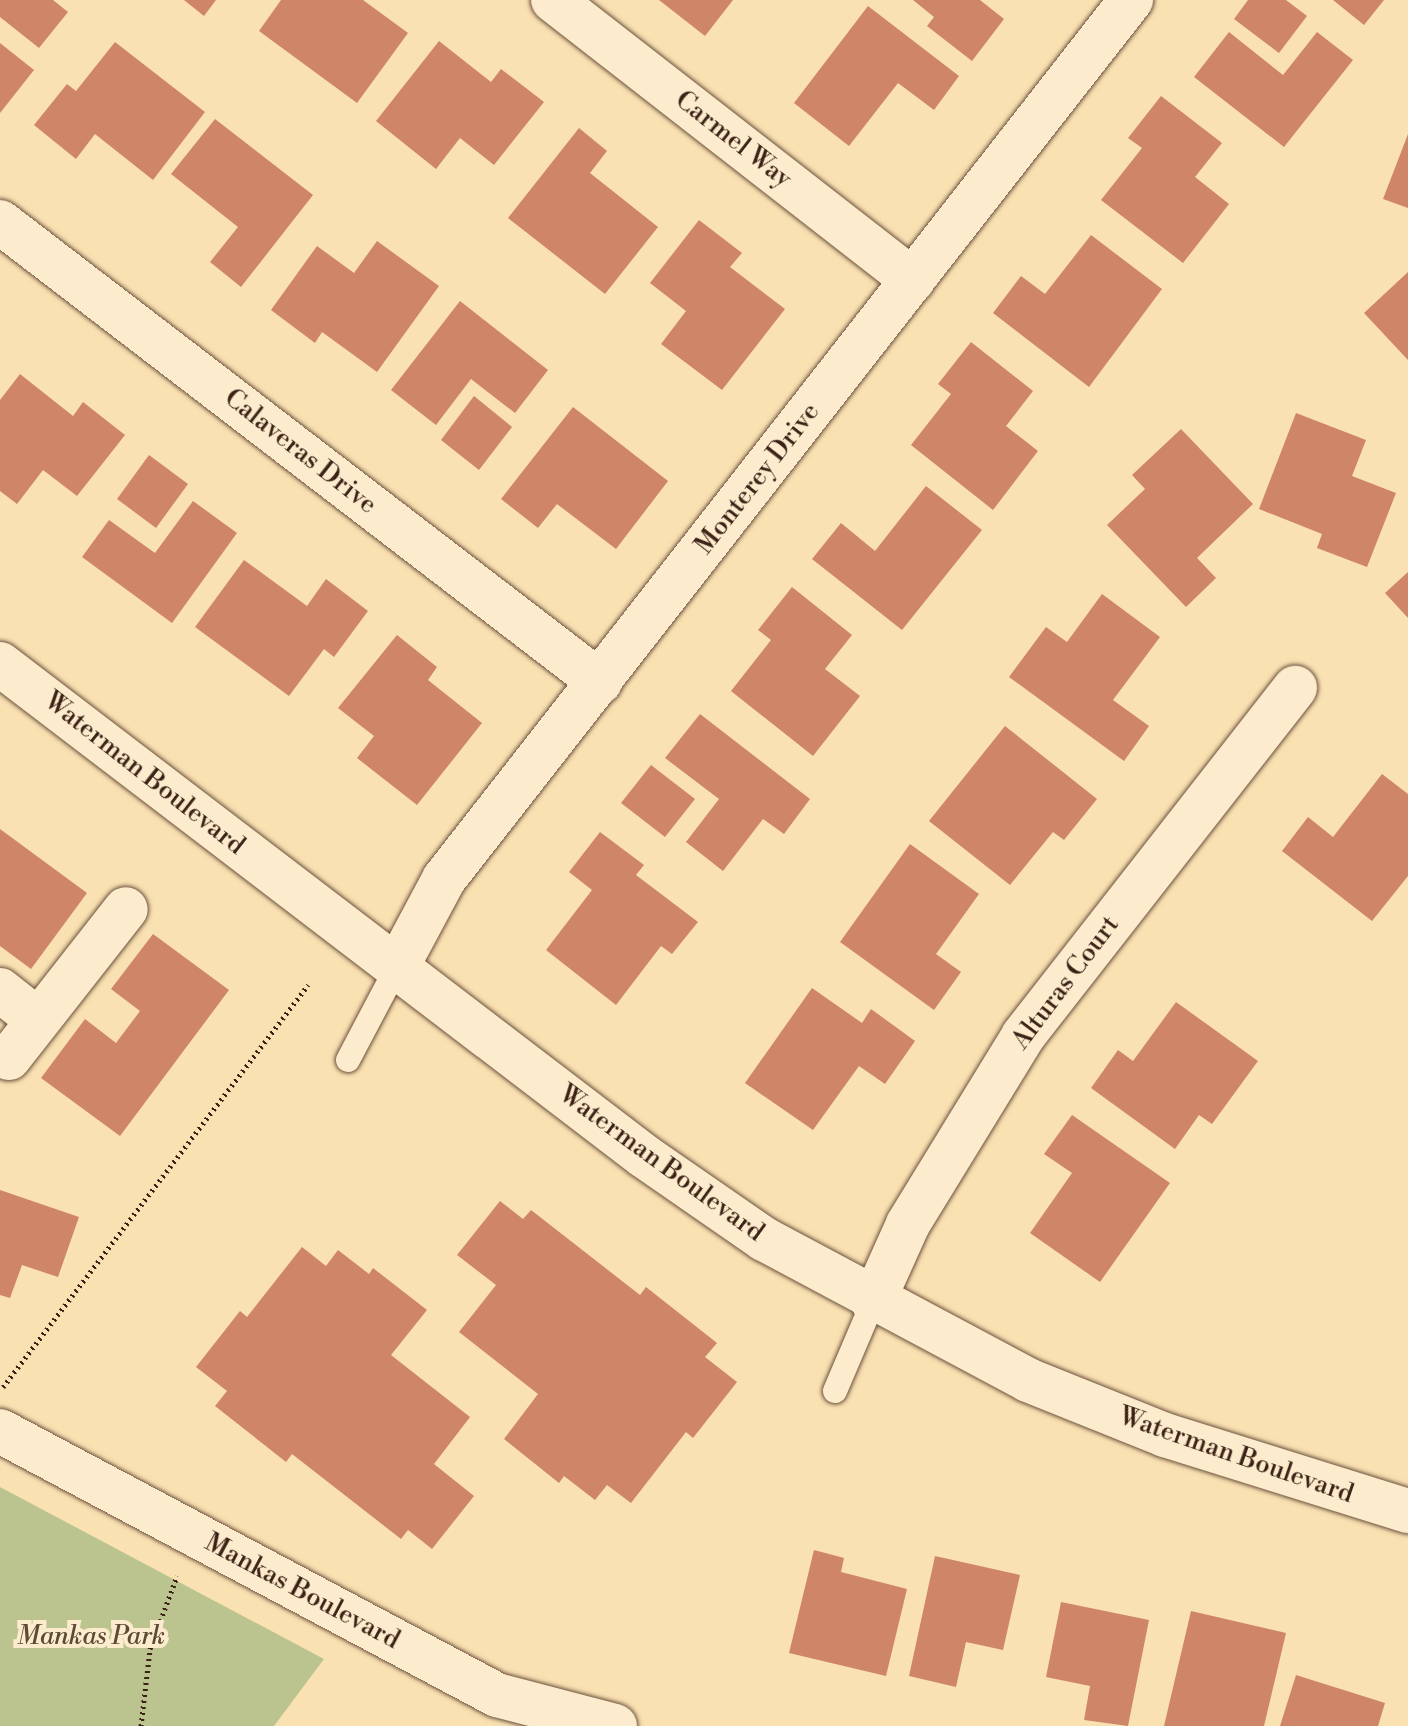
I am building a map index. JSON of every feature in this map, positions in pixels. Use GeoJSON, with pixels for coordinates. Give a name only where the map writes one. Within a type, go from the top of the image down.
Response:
{"type":"FeatureCollection","features":[{"type":"Feature","properties":{"kind":"street","name":"Carmel Way"},"geometry":{"type":"LineString","coordinates":[[553,0],[913,280]]}},
{"type":"Feature","properties":{"kind":"street","name":"Monterey Drive"},"geometry":{"type":"LineString","coordinates":[[397,967],[444,879],[1131,0]]}},
{"type":"Feature","properties":{"kind":"street","name":"Calaveras Drive"},"geometry":{"type":"LineString","coordinates":[[0,222],[600,682]]}},
{"type":"Feature","properties":{"kind":"street","name":"Waterman Boulevard"},"geometry":{"type":"LineString","coordinates":[[0,664],[644,1156],[764,1239],[873,1302],[1028,1380],[1165,1435],[1408,1511]]}},
{"type":"Feature","properties":{"kind":"street","name":"Alturas Court"},"geometry":{"type":"LineString","coordinates":[[873,1302],[908,1224],[1023,1036],[1295,688]]}},
{"type":"Feature","properties":{"kind":"street"},"geometry":{"type":"LineString","coordinates":[[9,1058],[126,909]]}},
{"type":"Feature","properties":{"kind":"street"},"geometry":{"type":"LineString","coordinates":[[0,990],[38,1020]]}},
{"type":"Feature","properties":{"kind":"street","name":"Mankas Boulevard"},"geometry":{"type":"LineString","coordinates":[[0,1431],[497,1695],[615,1726]]}},
{"type":"Feature","properties":{"kind":"lane"},"geometry":{"type":"LineString","coordinates":[[348,1060],[397,967]]}},
{"type":"Feature","properties":{"kind":"lane"},"geometry":{"type":"LineString","coordinates":[[835,1391],[873,1302]]}},
{"type":"Feature","properties":{"kind":"path"},"geometry":{"type":"LineString","coordinates":[[3,1387],[308,985]]}},
{"type":"Feature","properties":{"kind":"path"},"geometry":{"type":"LineString","coordinates":[[141,1726],[150,1649],[177,1576]]}},
{"type":"Feature","properties":{"kind":"green space","name":"Mankas Park"},"geometry":{"type":"Polygon","coordinates":[[[0,1487],[324,1659],[274,1726],[0,1726],[0,1487]]]}},
{"type":"Feature","properties":{"kind":"building"},"geometry":{"type":"Polygon","coordinates":[[[0,0],[53,0],[68,12],[39,48],[0,17],[0,0]]]}},
{"type":"Feature","properties":{"kind":"building"},"geometry":{"type":"Polygon","coordinates":[[[184,0],[216,0],[204,16],[184,0]]]}},
{"type":"Feature","properties":{"kind":"building"},"geometry":{"type":"Polygon","coordinates":[[[281,0],[363,0],[408,33],[357,103],[259,31],[281,0]]]}},
{"type":"Feature","properties":{"kind":"building"},"geometry":{"type":"Polygon","coordinates":[[[659,0],[733,0],[705,36],[659,0]]]}},
{"type":"Feature","properties":{"kind":"building"},"geometry":{"type":"Polygon","coordinates":[[[913,0],[980,0],[1004,19],[972,61],[927,26],[934,17],[913,0]]]}},
{"type":"Feature","properties":{"kind":"building"},"geometry":{"type":"Polygon","coordinates":[[[1248,0],[1286,0],[1307,16],[1279,53],[1234,19],[1248,0]]]}},
{"type":"Feature","properties":{"kind":"building"},"geometry":{"type":"Polygon","coordinates":[[[1333,0],[1384,0],[1364,25],[1333,0]]]}},
{"type":"Feature","properties":{"kind":"building"},"geometry":{"type":"Polygon","coordinates":[[[868,6],[959,76],[934,110],[898,83],[849,146],[794,103],[868,6]]]}},
{"type":"Feature","properties":{"kind":"building"},"geometry":{"type":"Polygon","coordinates":[[[1229,32],[1283,75],[1317,32],[1353,60],[1284,147],[1194,77],[1229,32]]]}},
{"type":"Feature","properties":{"kind":"building"},"geometry":{"type":"Polygon","coordinates":[[[439,41],[491,82],[501,69],[544,102],[494,165],[460,138],[436,169],[376,121],[439,41]]]}},
{"type":"Feature","properties":{"kind":"building"},"geometry":{"type":"Polygon","coordinates":[[[115,42],[205,112],[153,180],[95,134],[76,159],[34,125],[67,84],[76,91],[115,42]]]}},
{"type":"Feature","properties":{"kind":"building"},"geometry":{"type":"Polygon","coordinates":[[[0,43],[34,70],[0,113],[0,43]]]}},
{"type":"Feature","properties":{"kind":"building"},"geometry":{"type":"Polygon","coordinates":[[[1161,96],[1222,143],[1195,177],[1229,204],[1183,263],[1101,200],[1142,148],[1128,138],[1161,96]]]}},
{"type":"Feature","properties":{"kind":"building"},"geometry":{"type":"Polygon","coordinates":[[[215,119],[313,195],[241,287],[210,262],[238,227],[171,174],[215,119]]]}},
{"type":"Feature","properties":{"kind":"building"},"geometry":{"type":"Polygon","coordinates":[[[579,128],[607,151],[590,173],[658,227],[605,294],[508,218],[579,128]]]}},
{"type":"Feature","properties":{"kind":"building"},"geometry":{"type":"Polygon","coordinates":[[[1408,134],[1408,208],[1383,199],[1408,134]]]}},
{"type":"Feature","properties":{"kind":"building"},"geometry":{"type":"Polygon","coordinates":[[[699,220],[742,253],[730,267],[785,309],[722,390],[661,344],[686,311],[650,283],[699,220]]]}},
{"type":"Feature","properties":{"kind":"building"},"geometry":{"type":"Polygon","coordinates":[[[1091,235],[1162,289],[1089,387],[993,313],[1021,276],[1045,294],[1091,235]]]}},
{"type":"Feature","properties":{"kind":"building"},"geometry":{"type":"Polygon","coordinates":[[[377,241],[439,286],[377,372],[322,332],[315,343],[271,310],[317,246],[354,273],[377,241]]]}},
{"type":"Feature","properties":{"kind":"building"},"geometry":{"type":"Polygon","coordinates":[[[1408,272],[1408,360],[1364,313],[1408,272]]]}},
{"type":"Feature","properties":{"kind":"building"},"geometry":{"type":"Polygon","coordinates":[[[460,301],[548,370],[515,413],[471,379],[436,425],[391,390],[460,301]]]}},
{"type":"Feature","properties":{"kind":"building"},"geometry":{"type":"Polygon","coordinates":[[[971,342],[1033,391],[1006,426],[1038,451],[993,510],[911,445],[951,394],[938,384],[971,342]]]}},
{"type":"Feature","properties":{"kind":"building"},"geometry":{"type":"Polygon","coordinates":[[[20,374],[73,416],[83,402],[125,435],[77,496],[43,470],[17,504],[0,491],[0,400],[20,374]]]}},
{"type":"Feature","properties":{"kind":"building"},"geometry":{"type":"Polygon","coordinates":[[[474,396],[512,427],[479,470],[441,440],[474,396]]]}},
{"type":"Feature","properties":{"kind":"building"},"geometry":{"type":"Polygon","coordinates":[[[573,407],[668,481],[616,549],[557,504],[538,528],[501,499],[573,407]]]}},
{"type":"Feature","properties":{"kind":"building"},"geometry":{"type":"Polygon","coordinates":[[[1296,413],[1366,440],[1352,476],[1396,493],[1367,567],[1317,548],[1322,534],[1259,509],[1296,413]]]}},
{"type":"Feature","properties":{"kind":"building"},"geometry":{"type":"Polygon","coordinates":[[[1181,429],[1253,504],[1197,558],[1216,578],[1186,607],[1107,525],[1145,489],[1132,475],[1181,429]]]}},
{"type":"Feature","properties":{"kind":"building"},"geometry":{"type":"Polygon","coordinates":[[[149,455],[188,484],[156,528],[117,499],[149,455]]]}},
{"type":"Feature","properties":{"kind":"building"},"geometry":{"type":"Polygon","coordinates":[[[926,486],[982,530],[902,630],[812,559],[841,523],[875,551],[926,486]]]}},
{"type":"Feature","properties":{"kind":"building"},"geometry":{"type":"Polygon","coordinates":[[[193,501],[237,533],[172,623],[82,557],[109,520],[155,553],[193,501]]]}},
{"type":"Feature","properties":{"kind":"building"},"geometry":{"type":"Polygon","coordinates":[[[244,560],[307,606],[326,579],[368,611],[334,657],[324,649],[289,696],[195,627],[244,560]]]}},
{"type":"Feature","properties":{"kind":"building"},"geometry":{"type":"Polygon","coordinates":[[[1408,572],[1408,618],[1385,593],[1408,572]]]}},
{"type":"Feature","properties":{"kind":"building"},"geometry":{"type":"Polygon","coordinates":[[[792,587],[852,635],[825,669],[860,696],[813,756],[731,691],[771,640],[758,630],[792,587]]]}},
{"type":"Feature","properties":{"kind":"building"},"geometry":{"type":"Polygon","coordinates":[[[1102,594],[1160,637],[1113,700],[1149,726],[1124,761],[1009,677],[1046,627],[1067,642],[1102,594]]]}},
{"type":"Feature","properties":{"kind":"building"},"geometry":{"type":"Polygon","coordinates":[[[397,635],[437,667],[428,680],[482,723],[417,805],[357,758],[374,736],[338,708],[397,635]]]}},
{"type":"Feature","properties":{"kind":"building"},"geometry":{"type":"Polygon","coordinates":[[[700,714],[810,799],[784,834],[763,819],[723,871],[686,842],[719,799],[665,758],[700,714]]]}},
{"type":"Feature","properties":{"kind":"building"},"geometry":{"type":"Polygon","coordinates":[[[1005,726],[1097,799],[1064,840],[1053,832],[1010,885],[929,821],[1005,726]]]}},
{"type":"Feature","properties":{"kind":"building"},"geometry":{"type":"Polygon","coordinates":[[[651,765],[695,799],[665,837],[621,803],[651,765]]]}},
{"type":"Feature","properties":{"kind":"building"},"geometry":{"type":"Polygon","coordinates":[[[1382,774],[1408,794],[1408,876],[1372,921],[1282,851],[1308,817],[1333,837],[1382,774]]]}},
{"type":"Feature","properties":{"kind":"building"},"geometry":{"type":"Polygon","coordinates":[[[0,829],[87,893],[31,969],[0,946],[0,829]]]}},
{"type":"Feature","properties":{"kind":"building"},"geometry":{"type":"Polygon","coordinates":[[[600,832],[644,865],[636,875],[698,922],[672,954],[661,946],[616,1005],[546,950],[592,890],[569,872],[600,832]]]}},
{"type":"Feature","properties":{"kind":"building"},"geometry":{"type":"Polygon","coordinates":[[[910,844],[979,894],[936,954],[961,972],[934,1010],[840,942],[910,844]]]}},
{"type":"Feature","properties":{"kind":"building"},"geometry":{"type":"Polygon","coordinates":[[[153,934],[229,990],[120,1136],[41,1078],[85,1019],[116,1043],[140,1011],[111,989],[153,934]]]}},
{"type":"Feature","properties":{"kind":"building"},"geometry":{"type":"Polygon","coordinates":[[[812,988],[862,1023],[871,1009],[915,1041],[885,1084],[859,1066],[813,1130],[745,1083],[812,988]]]}},
{"type":"Feature","properties":{"kind":"building"},"geometry":{"type":"Polygon","coordinates":[[[1176,1002],[1258,1061],[1212,1124],[1199,1115],[1175,1149],[1091,1088],[1118,1050],[1133,1061],[1176,1002]]]}},
{"type":"Feature","properties":{"kind":"building"},"geometry":{"type":"Polygon","coordinates":[[[1072,1115],[1170,1183],[1100,1282],[1030,1233],[1072,1173],[1044,1154],[1072,1115]]]}},
{"type":"Feature","properties":{"kind":"building"},"geometry":{"type":"Polygon","coordinates":[[[0,1190],[79,1217],[58,1277],[22,1265],[10,1298],[0,1295],[0,1190]]]}},
{"type":"Feature","properties":{"kind":"building"},"geometry":{"type":"Polygon","coordinates":[[[500,1201],[523,1219],[531,1210],[640,1295],[646,1287],[717,1343],[705,1357],[737,1382],[693,1438],[686,1432],[631,1503],[607,1485],[595,1500],[564,1476],[559,1483],[504,1439],[538,1394],[459,1332],[496,1285],[457,1255],[500,1201]]]}},
{"type":"Feature","properties":{"kind":"building"},"geometry":{"type":"Polygon","coordinates":[[[302,1247],[326,1266],[338,1250],[369,1274],[373,1268],[427,1310],[391,1355],[470,1417],[434,1464],[474,1496],[432,1549],[408,1530],[401,1539],[292,1454],[286,1462],[215,1406],[227,1391],[196,1367],[240,1311],[247,1317],[302,1247]]]}},
{"type":"Feature","properties":{"kind":"building"},"geometry":{"type":"Polygon","coordinates":[[[814,1550],[844,1558],[841,1572],[907,1589],[886,1676],[789,1653],[814,1550]]]}},
{"type":"Feature","properties":{"kind":"building"},"geometry":{"type":"Polygon","coordinates":[[[935,1556],[1020,1575],[1003,1650],[966,1642],[956,1687],[909,1676],[935,1556]]]}},
{"type":"Feature","properties":{"kind":"building"},"geometry":{"type":"Polygon","coordinates":[[[1061,1602],[1149,1620],[1128,1726],[1084,1720],[1090,1686],[1046,1677],[1061,1602]]]}},
{"type":"Feature","properties":{"kind":"building"},"geometry":{"type":"Polygon","coordinates":[[[1191,1611],[1286,1633],[1264,1726],[1164,1726],[1191,1611]]]}},
{"type":"Feature","properties":{"kind":"building"},"geometry":{"type":"Polygon","coordinates":[[[1296,1675],[1385,1703],[1378,1726],[1280,1726],[1296,1675]]]}}]}
